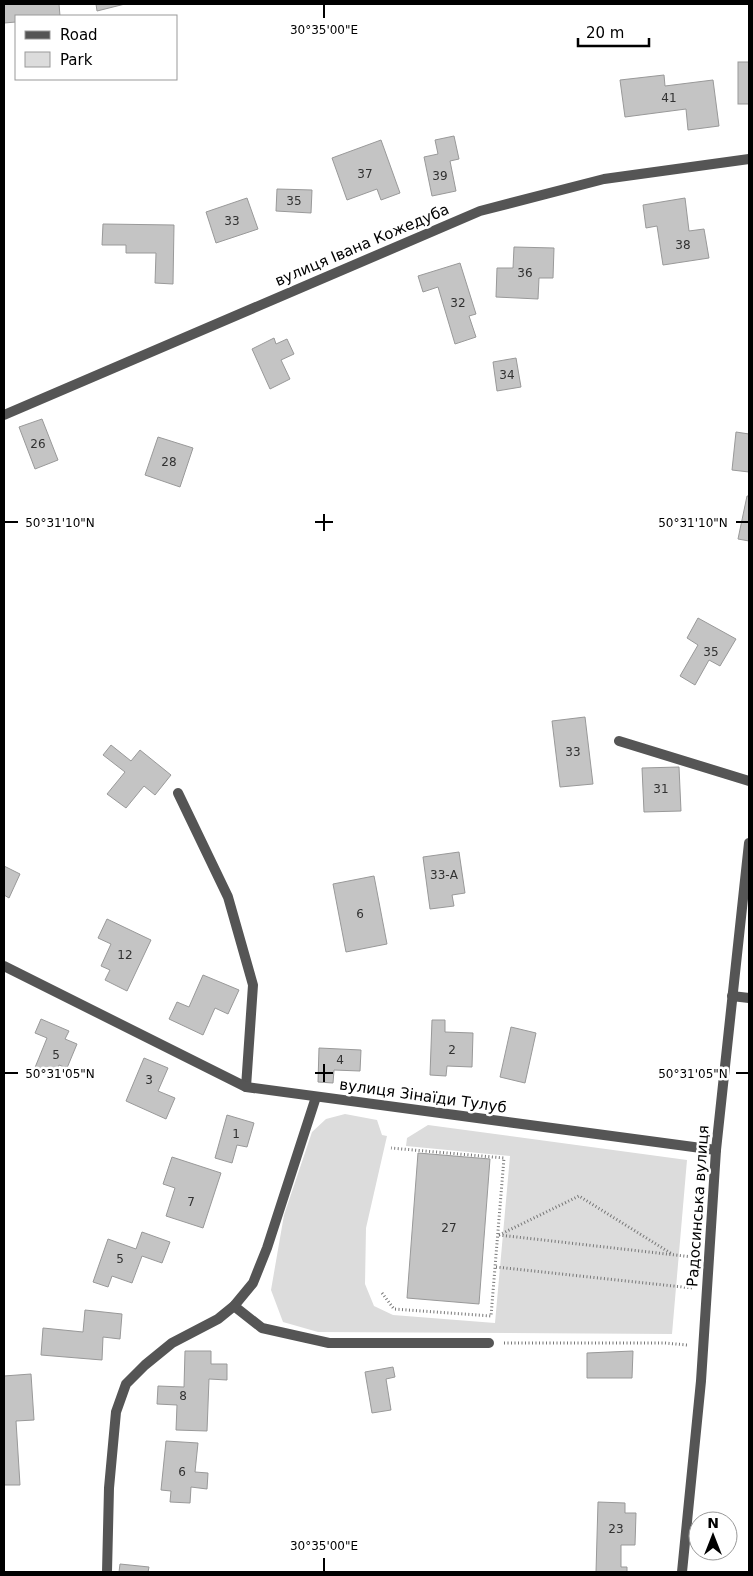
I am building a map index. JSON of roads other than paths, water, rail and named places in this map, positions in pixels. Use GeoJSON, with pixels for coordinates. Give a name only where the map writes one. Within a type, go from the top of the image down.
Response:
{"type":"FeatureCollection","features":[{"type":"Feature","properties":{"kind":"street","name":"вулиця Івана Кожедуба"},"geometry":{"type":"LineString","coordinates":[[4,415],[480,211],[604,179],[749,159]]}},
{"type":"Feature","properties":{"kind":"street"},"geometry":{"type":"LineString","coordinates":[[619,741],[749,781]]}},
{"type":"Feature","properties":{"kind":"street"},"geometry":{"type":"LineString","coordinates":[[178,793],[228,897],[253,984],[246,1087]]}},
{"type":"Feature","properties":{"kind":"street","name":"Радосинська вулиця"},"geometry":{"type":"LineString","coordinates":[[682,1572],[703,1346],[716,1150],[749,843]]}},
{"type":"Feature","properties":{"kind":"street","name":"вулиця Зінаїди Тулуб"},"geometry":{"type":"LineString","coordinates":[[4,966],[246,1087],[716,1150]]}},
{"type":"Feature","properties":{"kind":"street"},"geometry":{"type":"LineString","coordinates":[[732,996],[749,998]]}},
{"type":"Feature","properties":{"kind":"street"},"geometry":{"type":"LineString","coordinates":[[106,1572],[116,1412],[126,1384],[172,1343],[218,1319],[234,1306],[252,1283],[267,1248],[316,1097]]}},
{"type":"Feature","properties":{"kind":"street"},"geometry":{"type":"LineString","coordinates":[[234,1306],[262,1328],[329,1343],[489,1343]]}}]}
